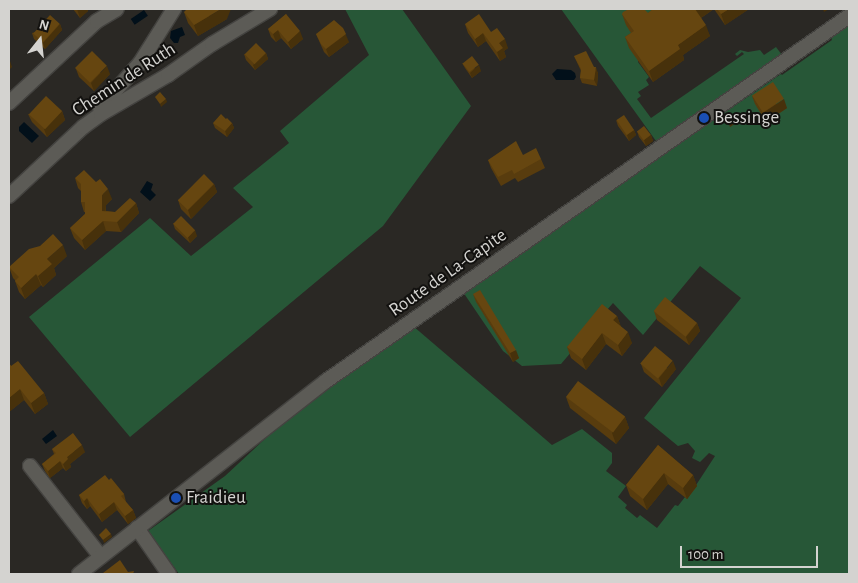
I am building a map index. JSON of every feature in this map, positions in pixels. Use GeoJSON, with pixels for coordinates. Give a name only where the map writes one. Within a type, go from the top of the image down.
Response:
{"type":"FeatureCollection","features":[{"type":"Feature","properties":{"kind":"street"},"geometry":{"type":"LineString","coordinates":[[9,104],[97,21],[117,9]]}},
{"type":"Feature","properties":{"kind":"street"},"geometry":{"type":"LineString","coordinates":[[83,127],[140,63],[174,9]]}},
{"type":"Feature","properties":{"kind":"street","name":"Chemin de Ruth"},"geometry":{"type":"LineString","coordinates":[[9,196],[83,127],[270,9]]}},
{"type":"Feature","properties":{"kind":"street","name":"Route de La-Capite"},"geometry":{"type":"LineString","coordinates":[[78,574],[326,381],[849,16]]}},
{"type":"Feature","properties":{"kind":"street"},"geometry":{"type":"LineString","coordinates":[[30,466],[101,557]]}},
{"type":"Feature","properties":{"kind":"street"},"geometry":{"type":"LineString","coordinates":[[137,528],[170,574]]}},
{"type":"Feature","properties":{"kind":"green space"},"geometry":{"type":"Polygon","coordinates":[[[345,9],[402,9],[471,106],[383,226],[130,437],[29,317],[150,218],[191,256],[253,207],[233,188],[289,143],[280,131],[369,55],[345,9]]]}},
{"type":"Feature","properties":{"kind":"green space"},"geometry":{"type":"Polygon","coordinates":[[[561,9],[659,9],[638,42],[638,62],[649,77],[646,80],[649,85],[638,92],[641,96],[637,99],[651,118],[744,54],[742,52],[737,56],[735,54],[740,50],[748,52],[760,50],[764,55],[776,47],[782,55],[656,141],[561,9]]]}},
{"type":"Feature","properties":{"kind":"green space"},"geometry":{"type":"Polygon","coordinates":[[[849,22],[849,574],[179,574],[148,531],[225,476],[282,423],[413,326],[552,445],[582,429],[612,453],[612,463],[606,471],[626,486],[618,497],[627,505],[625,508],[637,518],[640,515],[657,528],[675,505],[678,506],[685,497],[687,499],[715,456],[709,453],[700,462],[692,458],[695,451],[688,443],[678,446],[644,418],[741,298],[700,266],[643,335],[613,303],[561,364],[522,366],[503,351],[463,292],[782,75],[832,40],[831,37],[849,22]]]}},
{"type":"Feature","properties":{"kind":"shaded area"},"geometry":{"type":"Polygon","coordinates":[[[144,10],[148,16],[135,25],[131,19],[144,10]]]}},
{"type":"Feature","properties":{"kind":"shaded area"},"geometry":{"type":"Polygon","coordinates":[[[182,27],[185,35],[180,37],[178,43],[174,43],[170,38],[171,31],[182,27]]]}},
{"type":"Feature","properties":{"kind":"shaded area"},"geometry":{"type":"Polygon","coordinates":[[[557,69],[571,70],[575,73],[576,77],[574,80],[556,80],[552,74],[557,69]]]}},
{"type":"Feature","properties":{"kind":"shaded area"},"geometry":{"type":"Polygon","coordinates":[[[24,122],[39,136],[32,143],[19,131],[19,127],[24,122]]]}},
{"type":"Feature","properties":{"kind":"shaded area"},"geometry":{"type":"Polygon","coordinates":[[[147,181],[153,184],[151,190],[156,195],[150,201],[140,192],[147,181]]]}},
{"type":"Feature","properties":{"kind":"shaded area"},"geometry":{"type":"Polygon","coordinates":[[[53,430],[57,436],[46,444],[42,439],[53,430]]]}},
{"type":"Feature","properties":{"kind":"building"},"geometry":{"type":"Polygon","coordinates":[[[187,9],[221,9],[194,25],[184,12],[187,9]]]}},
{"type":"Feature","properties":{"kind":"building"},"geometry":{"type":"Polygon","coordinates":[[[629,9],[644,9],[648,13],[653,9],[695,9],[706,25],[678,45],[680,49],[649,71],[625,37],[634,31],[622,14],[629,9]]]}},
{"type":"Feature","properties":{"kind":"building"},"geometry":{"type":"Polygon","coordinates":[[[717,9],[729,9],[721,14],[717,9]]]}},
{"type":"Feature","properties":{"kind":"building"},"geometry":{"type":"Polygon","coordinates":[[[286,14],[300,31],[288,42],[278,30],[273,34],[268,29],[286,14]]]}},
{"type":"Feature","properties":{"kind":"building"},"geometry":{"type":"Polygon","coordinates":[[[479,14],[491,32],[497,28],[505,39],[499,43],[503,48],[497,52],[483,33],[475,39],[465,24],[479,14]]]}},
{"type":"Feature","properties":{"kind":"building"},"geometry":{"type":"Polygon","coordinates":[[[50,15],[60,24],[43,42],[33,34],[50,15]]]}},
{"type":"Feature","properties":{"kind":"building"},"geometry":{"type":"Polygon","coordinates":[[[334,20],[343,28],[346,34],[326,49],[316,34],[334,20]]]}},
{"type":"Feature","properties":{"kind":"building"},"geometry":{"type":"Polygon","coordinates":[[[256,43],[266,53],[255,64],[245,54],[256,43]]]}},
{"type":"Feature","properties":{"kind":"building"},"geometry":{"type":"Polygon","coordinates":[[[92,51],[107,66],[90,83],[75,68],[92,51]]]}},
{"type":"Feature","properties":{"kind":"building"},"geometry":{"type":"Polygon","coordinates":[[[586,51],[594,67],[596,67],[594,80],[580,78],[581,69],[574,56],[586,51]]]}},
{"type":"Feature","properties":{"kind":"building"},"geometry":{"type":"Polygon","coordinates":[[[472,56],[479,65],[469,72],[463,63],[472,56]]]}},
{"type":"Feature","properties":{"kind":"building"},"geometry":{"type":"Polygon","coordinates":[[[773,82],[784,99],[763,112],[752,96],[773,82]]]}},
{"type":"Feature","properties":{"kind":"building"},"geometry":{"type":"Polygon","coordinates":[[[160,92],[166,99],[160,104],[155,97],[160,92]]]}},
{"type":"Feature","properties":{"kind":"building"},"geometry":{"type":"Polygon","coordinates":[[[46,96],[62,111],[45,129],[29,114],[46,96]]]}},
{"type":"Feature","properties":{"kind":"building"},"geometry":{"type":"Polygon","coordinates":[[[221,114],[232,123],[225,131],[213,123],[221,114]]]}},
{"type":"Feature","properties":{"kind":"building"},"geometry":{"type":"Polygon","coordinates":[[[731,114],[735,120],[729,124],[724,118],[731,114]]]}},
{"type":"Feature","properties":{"kind":"building"},"geometry":{"type":"Polygon","coordinates":[[[624,115],[634,130],[627,135],[617,120],[624,115]]]}},
{"type":"Feature","properties":{"kind":"building"},"geometry":{"type":"Polygon","coordinates":[[[644,126],[651,135],[644,140],[637,132],[644,126]]]}},
{"type":"Feature","properties":{"kind":"building"},"geometry":{"type":"Polygon","coordinates":[[[516,141],[523,155],[536,148],[541,159],[514,174],[512,170],[498,177],[488,160],[516,141]]]}},
{"type":"Feature","properties":{"kind":"building"},"geometry":{"type":"Polygon","coordinates":[[[84,170],[96,182],[100,179],[108,189],[102,195],[102,211],[115,212],[130,198],[136,203],[117,222],[103,221],[82,240],[70,228],[85,214],[85,202],[81,202],[81,184],[75,178],[84,170]]]}},
{"type":"Feature","properties":{"kind":"building"},"geometry":{"type":"Polygon","coordinates":[[[204,174],[214,184],[188,210],[178,200],[204,174]]]}},
{"type":"Feature","properties":{"kind":"building"},"geometry":{"type":"Polygon","coordinates":[[[181,216],[195,230],[187,238],[173,224],[181,216]]]}},
{"type":"Feature","properties":{"kind":"building"},"geometry":{"type":"Polygon","coordinates":[[[53,234],[63,245],[47,259],[52,264],[38,276],[36,274],[21,288],[15,281],[19,277],[9,267],[29,249],[40,246],[53,234]]]}},
{"type":"Feature","properties":{"kind":"building"},"geometry":{"type":"Polygon","coordinates":[[[480,290],[516,350],[510,353],[473,294],[480,290]]]}},
{"type":"Feature","properties":{"kind":"building"},"geometry":{"type":"Polygon","coordinates":[[[665,297],[697,323],[686,337],[654,311],[665,297]]]}},
{"type":"Feature","properties":{"kind":"building"},"geometry":{"type":"Polygon","coordinates":[[[602,304],[617,316],[613,320],[628,332],[618,345],[602,333],[582,359],[567,347],[602,304]]]}},
{"type":"Feature","properties":{"kind":"building"},"geometry":{"type":"Polygon","coordinates":[[[655,346],[673,361],[658,378],[640,364],[655,346]]]}},
{"type":"Feature","properties":{"kind":"building"},"geometry":{"type":"Polygon","coordinates":[[[18,361],[44,393],[31,403],[20,389],[9,398],[9,363],[11,366],[18,361]]]}},
{"type":"Feature","properties":{"kind":"building"},"geometry":{"type":"Polygon","coordinates":[[[578,381],[625,417],[613,432],[566,397],[578,381]]]}},
{"type":"Feature","properties":{"kind":"building"},"geometry":{"type":"Polygon","coordinates":[[[73,433],[82,445],[67,457],[68,459],[63,464],[60,461],[48,471],[42,464],[56,453],[52,449],[73,433]]]}},
{"type":"Feature","properties":{"kind":"building"},"geometry":{"type":"Polygon","coordinates":[[[658,445],[693,475],[683,488],[664,473],[643,499],[626,485],[658,445]]]}},
{"type":"Feature","properties":{"kind":"building"},"geometry":{"type":"Polygon","coordinates":[[[105,475],[109,480],[111,478],[124,494],[121,496],[133,510],[125,516],[114,502],[99,514],[87,498],[84,501],[79,495],[105,475]]]}},
{"type":"Feature","properties":{"kind":"building"},"geometry":{"type":"Polygon","coordinates":[[[106,528],[111,534],[103,540],[99,535],[106,528]]]}},
{"type":"Feature","properties":{"kind":"building"},"geometry":{"type":"Polygon","coordinates":[[[120,560],[128,572],[134,571],[133,574],[103,573],[120,560]]]}},
{"type":"Feature","properties":{"kind":"place","name":"Bessinge"},"geometry":{"type":"Point","coordinates":[704,118]}},
{"type":"Feature","properties":{"kind":"place","name":"Fraidieu"},"geometry":{"type":"Point","coordinates":[176,498]}}]}
